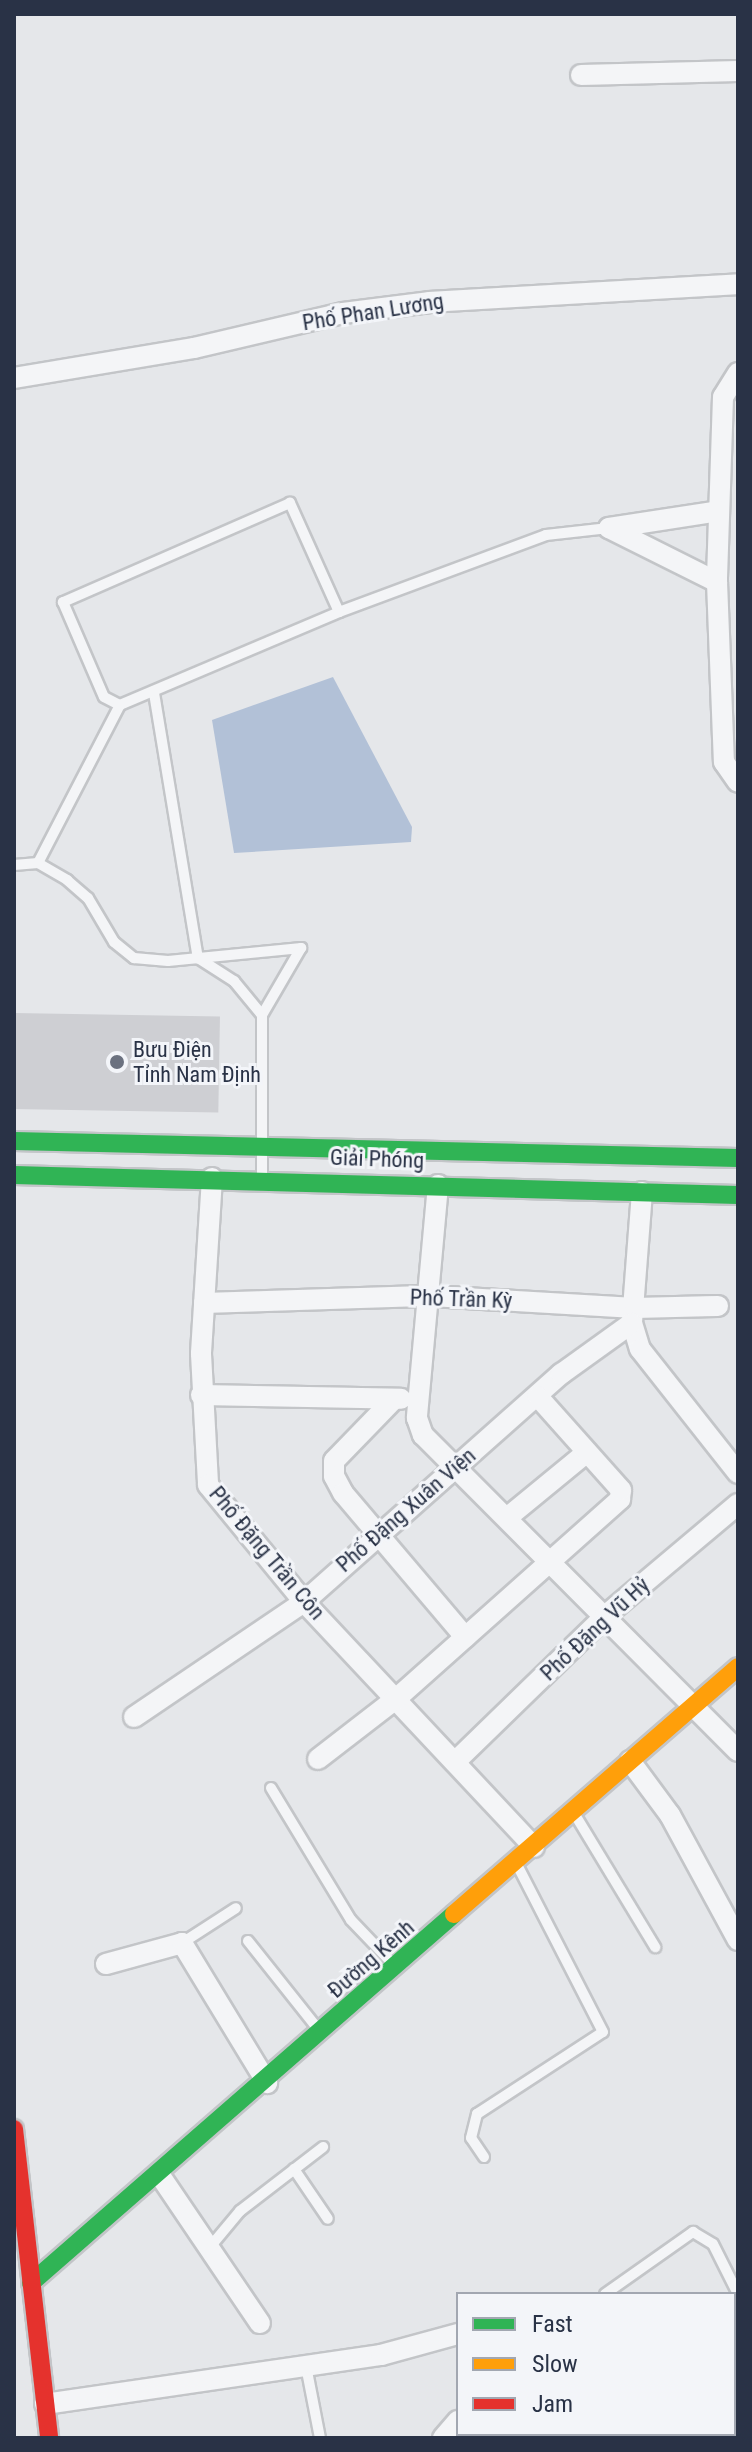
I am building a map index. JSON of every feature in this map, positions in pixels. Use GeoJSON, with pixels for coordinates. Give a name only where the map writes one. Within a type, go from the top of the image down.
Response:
{"type":"FeatureCollection","features":[{"type":"Feature","properties":{"kind":"main road","name":"Giải Phóng"},"geometry":{"type":"LineString","coordinates":[[14,1141],[738,1158]]}},
{"type":"Feature","properties":{"kind":"main road","name":"Giải Phóng"},"geometry":{"type":"LineString","coordinates":[[14,1175],[262,1179],[738,1195]]}},
{"type":"Feature","properties":{"kind":"main road","name":"Đường Kênh"},"geometry":{"type":"LineString","coordinates":[[31,2283],[267,2083],[517,1863],[693,1702],[738,1667]]}},
{"type":"Feature","properties":{"kind":"main road"},"geometry":{"type":"LineString","coordinates":[[14,2129],[49,2438]]}},
{"type":"Feature","properties":{"kind":"street"},"geometry":{"type":"LineString","coordinates":[[581,75],[738,71]]}},
{"type":"Feature","properties":{"kind":"street","name":"Phố Phan Lương"},"geometry":{"type":"LineString","coordinates":[[14,378],[194,348],[343,313],[430,302],[738,284]]}},
{"type":"Feature","properties":{"kind":"street"},"geometry":{"type":"LineString","coordinates":[[738,373],[723,397],[717,582],[724,762],[738,782]]}},
{"type":"Feature","properties":{"kind":"street"},"geometry":{"type":"LineString","coordinates":[[609,528],[719,511]]}},
{"type":"Feature","properties":{"kind":"street"},"geometry":{"type":"LineString","coordinates":[[609,528],[717,582]]}},
{"type":"Feature","properties":{"kind":"street","name":"Phố Đặng Trần Côn"},"geometry":{"type":"LineString","coordinates":[[212,1178],[201,1395],[208,1485],[304,1602],[457,1760],[534,1847]]}},
{"type":"Feature","properties":{"kind":"street"},"geometry":{"type":"LineString","coordinates":[[438,1185],[431,1296],[417,1418],[423,1435],[552,1560],[738,1751]]}},
{"type":"Feature","properties":{"kind":"street"},"geometry":{"type":"LineString","coordinates":[[642,1192],[634,1315],[640,1349],[738,1473]]}},
{"type":"Feature","properties":{"kind":"street","name":"Phố Trần Kỳ"},"geometry":{"type":"LineString","coordinates":[[204,1303],[431,1296],[634,1315],[718,1306]]}},
{"type":"Feature","properties":{"kind":"street","name":"Phố Đặng Xuân Viện"},"geometry":{"type":"LineString","coordinates":[[134,1717],[304,1602],[377,1534],[561,1374],[634,1315]]}},
{"type":"Feature","properties":{"kind":"street"},"geometry":{"type":"LineString","coordinates":[[201,1395],[419,1400]]}},
{"type":"Feature","properties":{"kind":"street"},"geometry":{"type":"LineString","coordinates":[[318,1759],[397,1698],[620,1499],[621,1490],[538,1397]]}},
{"type":"Feature","properties":{"kind":"street"},"geometry":{"type":"LineString","coordinates":[[394,1399],[334,1461],[343,1493],[465,1637]]}},
{"type":"Feature","properties":{"kind":"street"},"geometry":{"type":"LineString","coordinates":[[508,1517],[587,1452]]}},
{"type":"Feature","properties":{"kind":"street","name":"Phố Đặng Vũ Hỷ"},"geometry":{"type":"LineString","coordinates":[[457,1760],[605,1616],[738,1504]]}},
{"type":"Feature","properties":{"kind":"street"},"geometry":{"type":"LineString","coordinates":[[630,1761],[670,1815],[738,1940]]}},
{"type":"Feature","properties":{"kind":"street"},"geometry":{"type":"LineString","coordinates":[[106,1964],[182,1943],[267,2083]]}},
{"type":"Feature","properties":{"kind":"street"},"geometry":{"type":"LineString","coordinates":[[159,2174],[260,2323]]}},
{"type":"Feature","properties":{"kind":"street"},"geometry":{"type":"LineString","coordinates":[[45,2404],[381,2355],[456,2335]]}},
{"type":"Feature","properties":{"kind":"lane"},"geometry":{"type":"LineString","coordinates":[[120,705],[104,697],[63,602],[290,503],[339,612]]}},
{"type":"Feature","properties":{"kind":"lane"},"geometry":{"type":"LineString","coordinates":[[38,863],[120,705],[339,612],[546,535],[609,528]]}},
{"type":"Feature","properties":{"kind":"lane"},"geometry":{"type":"LineString","coordinates":[[154,693],[198,958],[234,981],[262,1015]]}},
{"type":"Feature","properties":{"kind":"lane"},"geometry":{"type":"LineString","coordinates":[[14,865],[38,863],[88,898],[114,942],[134,958],[198,958],[301,948],[262,1015],[262,1179]]}},
{"type":"Feature","properties":{"kind":"lane"},"geometry":{"type":"LineString","coordinates":[[271,1788],[351,1920],[397,1968]]}},
{"type":"Feature","properties":{"kind":"lane"},"geometry":{"type":"LineString","coordinates":[[573,1811],[655,1947]]}},
{"type":"Feature","properties":{"kind":"lane"},"geometry":{"type":"LineString","coordinates":[[484,2157],[471,2138],[477,2114],[603,2032],[517,1863]]}},
{"type":"Feature","properties":{"kind":"lane"},"geometry":{"type":"LineString","coordinates":[[182,1943],[236,1908]]}},
{"type":"Feature","properties":{"kind":"lane"},"geometry":{"type":"LineString","coordinates":[[248,1941],[321,2034]]}},
{"type":"Feature","properties":{"kind":"lane"},"geometry":{"type":"LineString","coordinates":[[210,2247],[240,2211],[323,2147]]}},
{"type":"Feature","properties":{"kind":"lane"},"geometry":{"type":"LineString","coordinates":[[294,2169],[328,2219]]}},
{"type":"Feature","properties":{"kind":"lane"},"geometry":{"type":"LineString","coordinates":[[608,2292],[693,2232],[713,2244],[738,2294]]}},
{"type":"Feature","properties":{"kind":"lane"},"geometry":{"type":"LineString","coordinates":[[306,2366],[320,2438]]}},
{"type":"Feature","properties":{"kind":"lane"},"geometry":{"type":"LineString","coordinates":[[732,2438],[738,2437]]}},
{"type":"Feature","properties":{"kind":"water"},"geometry":{"type":"Polygon","coordinates":[[[333,677],[412,827],[411,842],[234,853],[212,720],[333,677]]]}},
{"type":"Feature","properties":{"kind":"building","name":"Bưu Điện Tỉnh Nam Định"},"geometry":{"type":"Polygon","coordinates":[[[14,1013],[220,1017],[218,1113],[14,1109],[14,1013]]]}},
{"type":"Feature","properties":{"kind":"traffic: fast"},"geometry":{"type":"LineString","coordinates":[[14,1141],[738,1158]]}},
{"type":"Feature","properties":{"kind":"traffic: fast"},"geometry":{"type":"LineString","coordinates":[[14,1175],[738,1195]]}},
{"type":"Feature","properties":{"kind":"traffic: fast"},"geometry":{"type":"LineString","coordinates":[[31,2283],[454,1914]]}},
{"type":"Feature","properties":{"kind":"traffic: slow"},"geometry":{"type":"LineString","coordinates":[[454,1914],[738,1667]]}},
{"type":"Feature","properties":{"kind":"traffic: jam"},"geometry":{"type":"LineString","coordinates":[[14,2129],[49,2438]]}},
{"type":"Feature","properties":{"kind":"place","name":"Bưu Điện Tỉnh Nam Định"},"geometry":{"type":"Point","coordinates":[117,1062]}}]}
